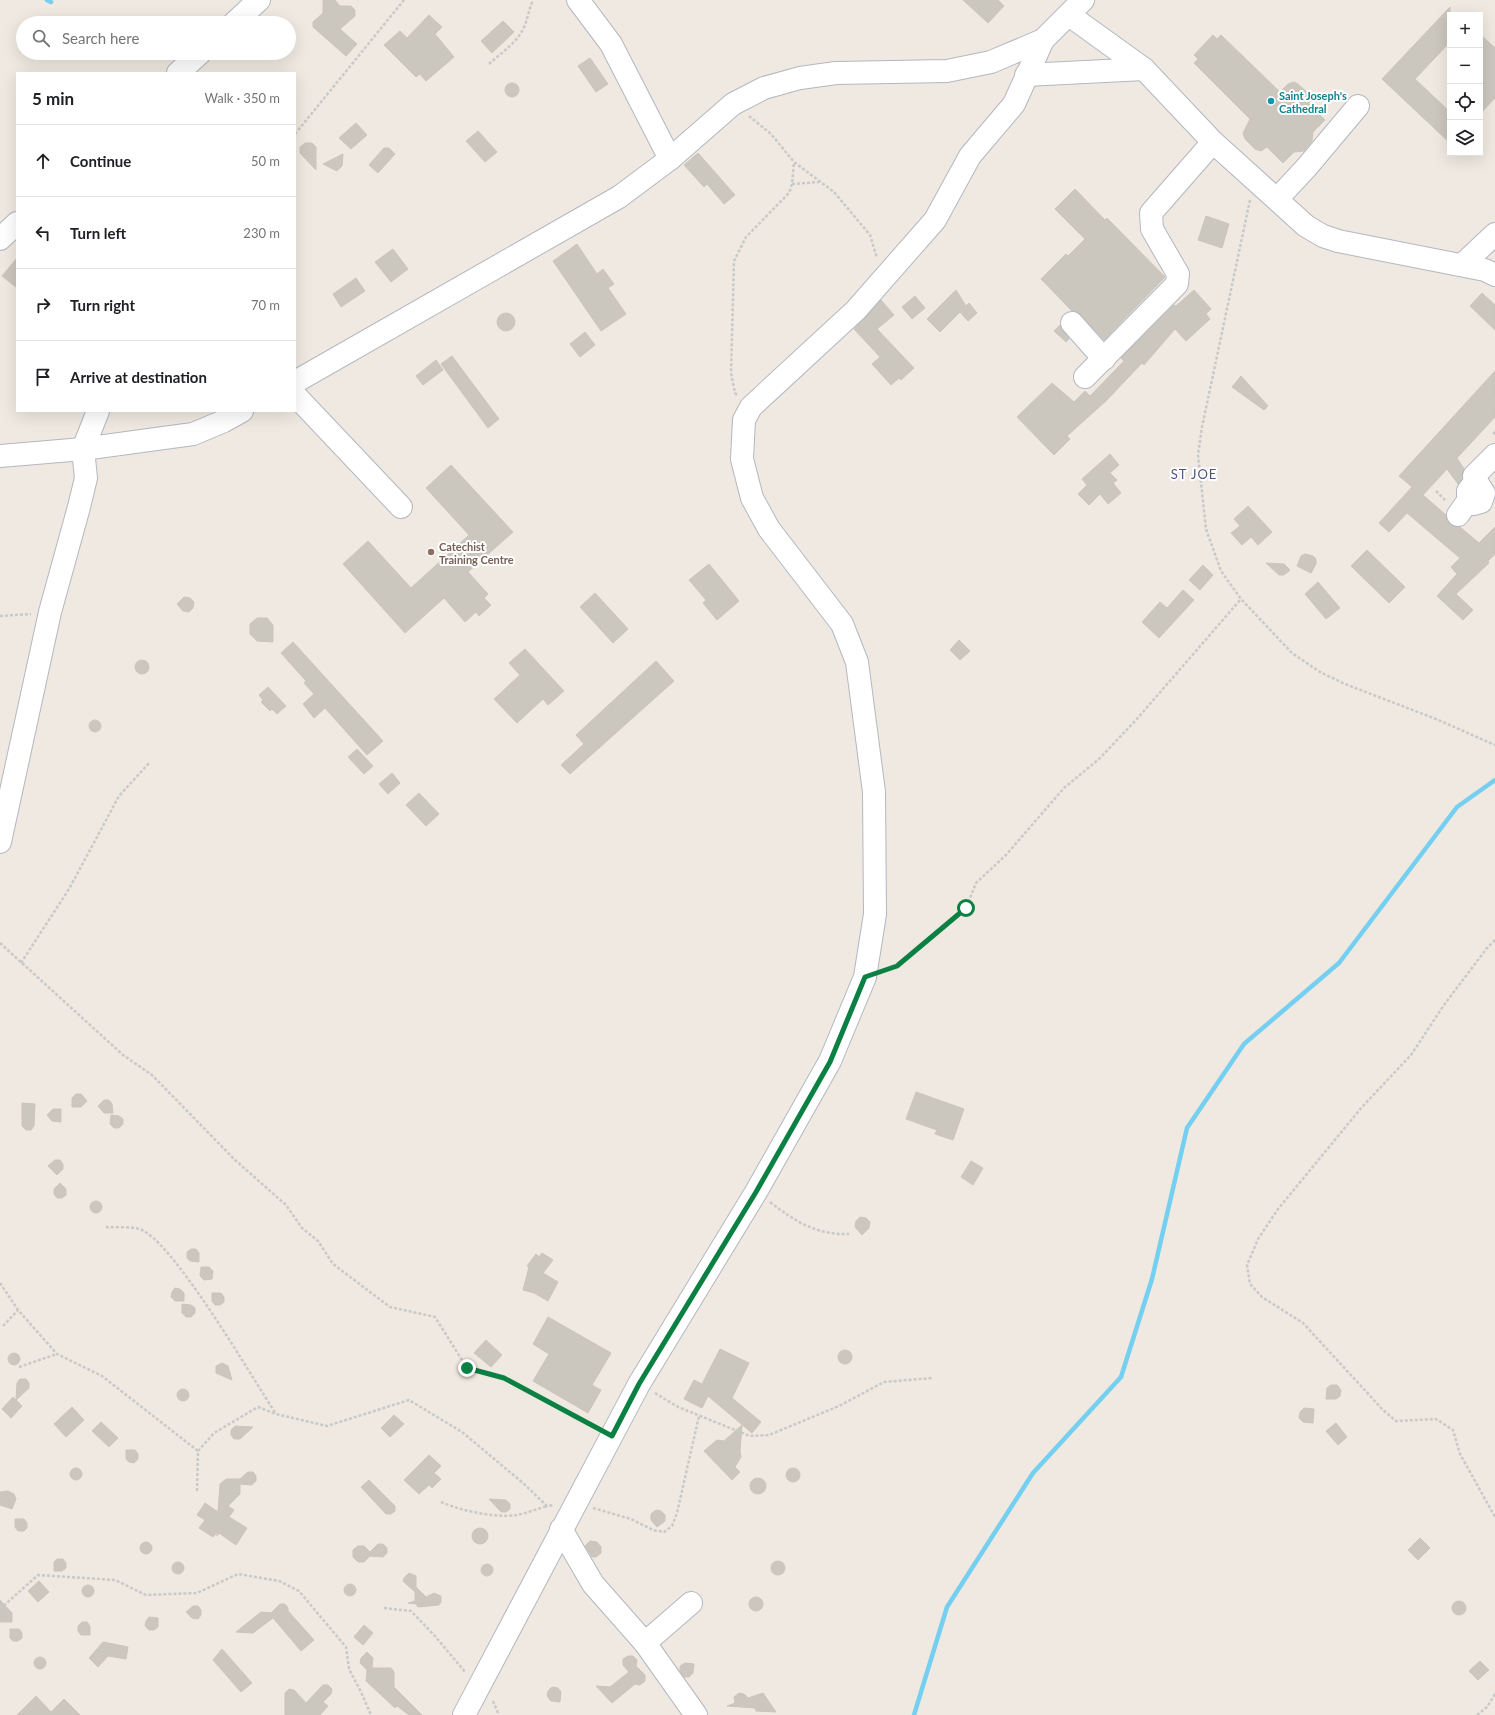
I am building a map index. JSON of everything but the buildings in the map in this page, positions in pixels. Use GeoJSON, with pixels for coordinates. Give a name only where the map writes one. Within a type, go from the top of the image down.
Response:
{"type":"FeatureCollection","features":[{"type":"Feature","properties":{"kind":"street"},"geometry":{"type":"LineString","coordinates":[[242,16],[259,0]]}},
{"type":"Feature","properties":{"kind":"street"},"geometry":{"type":"LineString","coordinates":[[578,0],[611,44],[670,159]]}},
{"type":"Feature","properties":{"kind":"street"},"geometry":{"type":"LineString","coordinates":[[464,1715],[639,1384],[756,1192],[830,1062],[865,977],[875,914],[874,792],[857,662],[842,624],[768,529],[752,498],[742,459],[744,420],[751,407],[856,310],[921,236],[945,204],[970,156],[1014,104],[1043,40],[1076,8],[1144,69],[1214,142],[1306,226],[1323,236],[1360,246],[1462,265],[1484,270],[1495,276]]}},
{"type":"Feature","properties":{"kind":"street"},"geometry":{"type":"LineString","coordinates":[[296,381],[619,197],[670,159],[733,104],[764,88],[800,78],[836,73],[946,71],[991,62],[1043,40]]}},
{"type":"Feature","properties":{"kind":"street"},"geometry":{"type":"LineString","coordinates":[[179,72],[192,60]]}},
{"type":"Feature","properties":{"kind":"street"},"geometry":{"type":"LineString","coordinates":[[1026,75],[1144,69]]}},
{"type":"Feature","properties":{"kind":"street"},"geometry":{"type":"LineString","coordinates":[[1277,199],[1306,168],[1358,106]]}},
{"type":"Feature","properties":{"kind":"street"},"geometry":{"type":"LineString","coordinates":[[1085,377],[1177,284],[1178,274],[1152,229],[1150,213],[1214,142]]}},
{"type":"Feature","properties":{"kind":"street"},"geometry":{"type":"LineString","coordinates":[[0,239],[16,224]]}},
{"type":"Feature","properties":{"kind":"street"},"geometry":{"type":"LineString","coordinates":[[1462,265],[1495,234]]}},
{"type":"Feature","properties":{"kind":"street"},"geometry":{"type":"LineString","coordinates":[[1072,323],[1104,358]]}},
{"type":"Feature","properties":{"kind":"street"},"geometry":{"type":"LineString","coordinates":[[296,396],[401,508]]}},
{"type":"Feature","properties":{"kind":"street"},"geometry":{"type":"LineString","coordinates":[[0,842],[50,612],[80,506],[86,478],[83,449],[98,412]]}},
{"type":"Feature","properties":{"kind":"street"},"geometry":{"type":"LineString","coordinates":[[0,456],[83,449],[193,434],[224,421],[240,412]]}},
{"type":"Feature","properties":{"kind":"street"},"geometry":{"type":"LineString","coordinates":[[1469,502],[1474,476],[1495,455]]}},
{"type":"Feature","properties":{"kind":"street"},"geometry":{"type":"LineString","coordinates":[[561,1529],[593,1584],[645,1643],[696,1715]]}},
{"type":"Feature","properties":{"kind":"street"},"geometry":{"type":"LineString","coordinates":[[645,1643],[691,1603]]}},
{"type":"Feature","properties":{"kind":"path"},"geometry":{"type":"LineString","coordinates":[[296,133],[404,0]]}},
{"type":"Feature","properties":{"kind":"path"},"geometry":{"type":"LineString","coordinates":[[489,64],[519,36],[525,27],[528,10],[533,0]]}},
{"type":"Feature","properties":{"kind":"path"},"geometry":{"type":"LineString","coordinates":[[733,104],[771,134],[794,162],[834,192],[870,235],[878,254],[877,261]]}},
{"type":"Feature","properties":{"kind":"path"},"geometry":{"type":"LineString","coordinates":[[751,407],[735,393],[731,374],[734,261],[746,237],[789,193],[792,184],[794,162]]}},
{"type":"Feature","properties":{"kind":"path"},"geometry":{"type":"LineString","coordinates":[[1254,180],[1202,427],[1198,455],[1206,529],[1221,571],[1241,599],[1292,653],[1320,672],[1345,684],[1436,719],[1495,745]]}},
{"type":"Feature","properties":{"kind":"path"},"geometry":{"type":"LineString","coordinates":[[792,184],[819,182]]}},
{"type":"Feature","properties":{"kind":"path"},"geometry":{"type":"LineString","coordinates":[[1488,392],[1495,400]]}},
{"type":"Feature","properties":{"kind":"path"},"geometry":{"type":"LineString","coordinates":[[865,977],[897,966],[966,908],[976,883],[1006,855],[1064,788],[1099,759],[1136,720],[1241,599]]}},
{"type":"Feature","properties":{"kind":"path"},"geometry":{"type":"LineString","coordinates":[[0,616],[50,612]]}},
{"type":"Feature","properties":{"kind":"path"},"geometry":{"type":"LineString","coordinates":[[22,963],[69,889],[119,796],[150,762]]}},
{"type":"Feature","properties":{"kind":"path"},"geometry":{"type":"LineString","coordinates":[[1495,940],[1487,948],[1444,1005],[1411,1055],[1362,1107],[1278,1208],[1258,1239],[1247,1265],[1250,1284],[1262,1297],[1303,1323],[1383,1410],[1396,1421],[1436,1419],[1453,1430],[1460,1454],[1495,1517]]}},
{"type":"Feature","properties":{"kind":"path"},"geometry":{"type":"LineString","coordinates":[[0,943],[123,1055],[152,1075],[235,1160],[286,1205],[302,1228],[318,1241],[333,1264],[390,1307],[435,1317],[467,1368],[504,1378],[612,1436]]}},
{"type":"Feature","properties":{"kind":"path"},"geometry":{"type":"LineString","coordinates":[[756,1192],[797,1222],[833,1235],[848,1234]]}},
{"type":"Feature","properties":{"kind":"path"},"geometry":{"type":"LineString","coordinates":[[106,1227],[140,1229],[161,1245],[187,1276],[276,1414]]}},
{"type":"Feature","properties":{"kind":"path"},"geometry":{"type":"LineString","coordinates":[[0,1283],[18,1310],[57,1354],[102,1376],[198,1451]]}},
{"type":"Feature","properties":{"kind":"path"},"geometry":{"type":"LineString","coordinates":[[2,1326],[18,1310]]}},
{"type":"Feature","properties":{"kind":"path"},"geometry":{"type":"LineString","coordinates":[[19,1367],[57,1354]]}},
{"type":"Feature","properties":{"kind":"path"},"geometry":{"type":"LineString","coordinates":[[639,1384],[678,1407],[750,1436],[769,1435],[839,1406],[884,1382],[932,1378]]}},
{"type":"Feature","properties":{"kind":"path"},"geometry":{"type":"LineString","coordinates":[[197,1491],[198,1451],[214,1433],[258,1407],[276,1414],[327,1426],[408,1400],[462,1432],[523,1483],[547,1506]]}},
{"type":"Feature","properties":{"kind":"path"},"geometry":{"type":"LineString","coordinates":[[441,1502],[461,1510],[490,1514],[516,1515],[547,1506],[575,1503],[631,1519],[653,1530],[664,1532],[672,1526],[677,1513],[699,1416]]}},
{"type":"Feature","properties":{"kind":"path"},"geometry":{"type":"LineString","coordinates":[[0,1609],[38,1575],[115,1580],[146,1595],[197,1593],[238,1574],[280,1581],[299,1591],[346,1647],[349,1669],[371,1715]]}},
{"type":"Feature","properties":{"kind":"path"},"geometry":{"type":"LineString","coordinates":[[384,1608],[411,1611],[434,1635],[478,1689]]}},
{"type":"Feature","properties":{"kind":"path"},"geometry":{"type":"LineString","coordinates":[[1478,1715],[1487,1707],[1495,1694]]}},
{"type":"Feature","properties":{"kind":"waterway"},"geometry":{"type":"LineString","coordinates":[[47,0],[51,2]]}},
{"type":"Feature","properties":{"kind":"waterway"},"geometry":{"type":"LineString","coordinates":[[914,1715],[947,1607],[1033,1473],[1121,1377],[1152,1279],[1187,1128],[1244,1044],[1339,963],[1457,807],[1495,780]]}},
{"type":"Feature","properties":{"kind":"place","name":"Saint Joseph's Cathedral"},"geometry":{"type":"Point","coordinates":[1271,101]}},
{"type":"Feature","properties":{"kind":"place","name":"Catechist Training Centre"},"geometry":{"type":"Point","coordinates":[431,552]}},
{"type":"Feature","properties":{"kind":"district","name":"ST JOE"},"geometry":{"type":"Point","coordinates":[1194,474]}},
{"type":"Feature","properties":{"kind":"route"},"geometry":{"type":"LineString","coordinates":[[467,1368],[504,1378],[612,1436],[639,1384],[756,1192],[830,1062],[865,977],[897,966],[966,908]]}}]}
